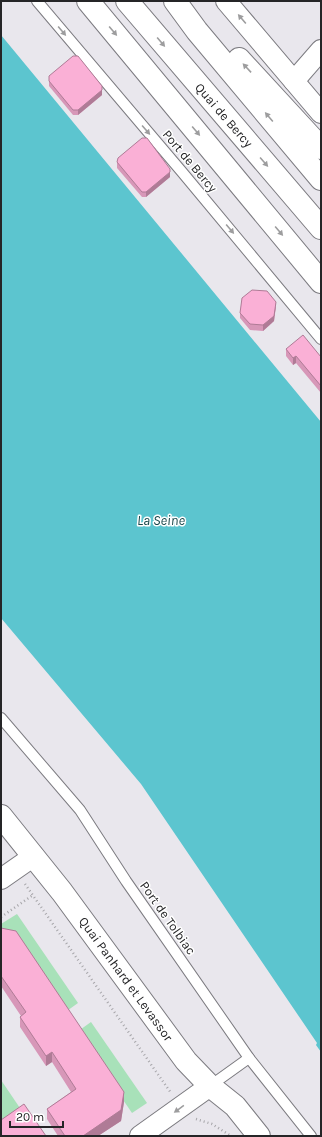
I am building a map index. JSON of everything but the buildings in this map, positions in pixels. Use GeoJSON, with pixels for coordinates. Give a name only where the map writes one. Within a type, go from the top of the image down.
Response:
{"type":"FeatureCollection","features":[{"type":"Feature","properties":{"kind":"main road"},"geometry":{"type":"LineString","coordinates":[[88,1],[321,282]]}},
{"type":"Feature","properties":{"kind":"main road","name":"Quai de Bercy"},"geometry":{"type":"LineString","coordinates":[[127,1],[321,228]]}},
{"type":"Feature","properties":{"kind":"main road"},"geometry":{"type":"LineString","coordinates":[[175,1],[197,31],[321,179]]}},
{"type":"Feature","properties":{"kind":"main road"},"geometry":{"type":"LineString","coordinates":[[197,31],[240,60],[321,148]]}},
{"type":"Feature","properties":{"kind":"main road","name":"Quai Panhard et Levassor"},"geometry":{"type":"LineString","coordinates":[[1,816],[62,892],[186,1061],[210,1086],[235,1106],[259,1136]]}},
{"type":"Feature","properties":{"kind":"street"},"geometry":{"type":"LineString","coordinates":[[226,1],[321,113]]}},
{"type":"Feature","properties":{"kind":"street"},"geometry":{"type":"LineString","coordinates":[[294,81],[321,50]]}},
{"type":"Feature","properties":{"kind":"street"},"geometry":{"type":"LineString","coordinates":[[1,879],[34,856]]}},
{"type":"Feature","properties":{"kind":"street"},"geometry":{"type":"LineString","coordinates":[[140,1136],[210,1086]]}},
{"type":"Feature","properties":{"kind":"lane","name":"Port de Bercy"},"geometry":{"type":"LineString","coordinates":[[37,1],[321,339]]}},
{"type":"Feature","properties":{"kind":"lane","name":"Port de Tolbiac"},"geometry":{"type":"LineString","coordinates":[[1,718],[80,810],[131,887],[250,1058],[311,1136]]}},
{"type":"Feature","properties":{"kind":"lane"},"geometry":{"type":"LineString","coordinates":[[210,1086],[250,1058]]}},
{"type":"Feature","properties":{"kind":"path","name":"Quai Panhard et Levassor"},"geometry":{"type":"LineString","coordinates":[[22,879],[173,1095]]}},
{"type":"Feature","properties":{"kind":"path"},"geometry":{"type":"LineString","coordinates":[[1,917],[33,895]]}},
{"type":"Feature","properties":{"kind":"path"},"geometry":{"type":"LineString","coordinates":[[194,1118],[212,1124],[231,1136]]}},
{"type":"Feature","properties":{"kind":"green space"},"geometry":{"type":"Polygon","coordinates":[[[17,914],[78,1003],[64,1013],[1,938],[1,924],[17,914]]]}},
{"type":"Feature","properties":{"kind":"green space"},"geometry":{"type":"Polygon","coordinates":[[[91,1022],[147,1103],[132,1113],[77,1032],[91,1022]]]}},
{"type":"Feature","properties":{"kind":"green space"},"geometry":{"type":"Polygon","coordinates":[[[1,1080],[24,1114],[1,1130],[1,1080]]]}},
{"type":"Feature","properties":{"kind":"water","name":"La Seine"},"geometry":{"type":"Polygon","coordinates":[[[1,35],[321,422],[321,1052],[316,1045],[317,1043],[141,784],[1,618],[1,35]]]}}]}
